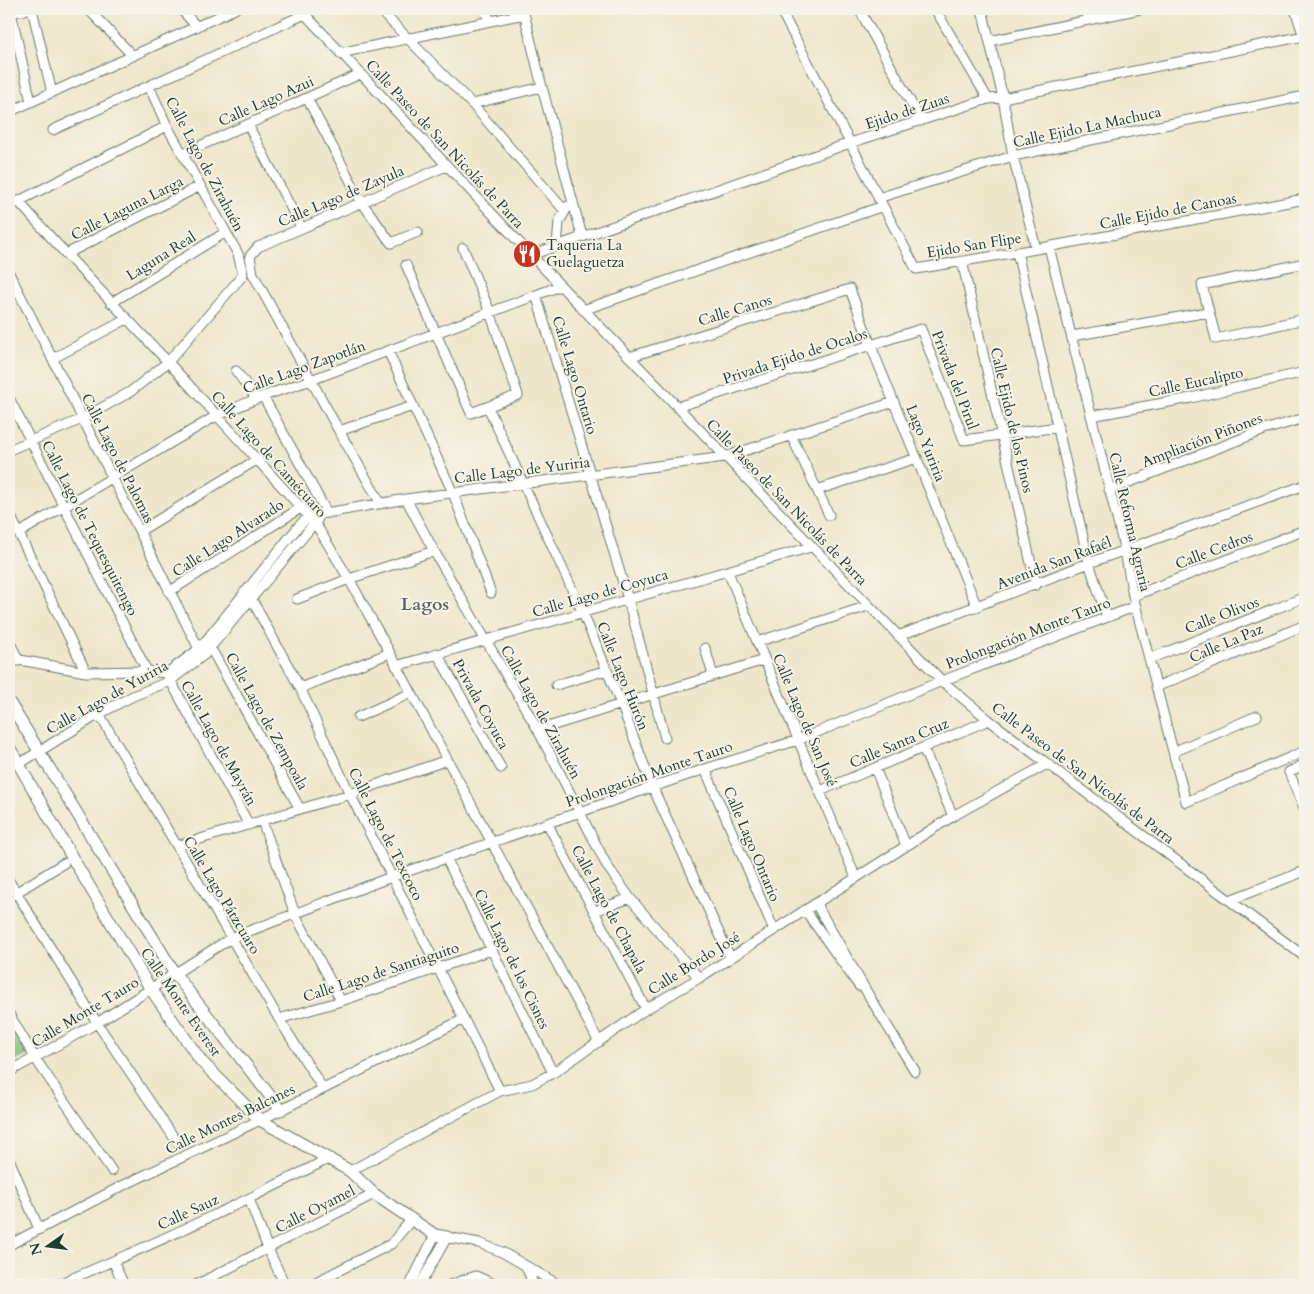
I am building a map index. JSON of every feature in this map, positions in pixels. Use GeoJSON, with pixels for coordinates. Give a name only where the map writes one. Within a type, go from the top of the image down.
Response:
{"type":"FeatureCollection","features":[{"type":"Feature","properties":{"kind":"main road","name":"Calle Monte Everest"},"geometry":{"type":"LineString","coordinates":[[9,702],[175,974],[281,1110]]}},
{"type":"Feature","properties":{"kind":"main road","name":"Calle Monte Everest"},"geometry":{"type":"LineString","coordinates":[[9,747],[72,859],[150,988],[201,1061],[260,1120],[330,1158],[350,1171],[374,1194],[441,1236]]}},
{"type":"Feature","properties":{"kind":"street"},"geometry":{"type":"LineString","coordinates":[[28,9],[10,12],[31,102]]}},
{"type":"Feature","properties":{"kind":"street"},"geometry":{"type":"LineString","coordinates":[[32,9],[52,93]]}},
{"type":"Feature","properties":{"kind":"street"},"geometry":{"type":"LineString","coordinates":[[88,9],[132,56]]}},
{"type":"Feature","properties":{"kind":"street"},"geometry":{"type":"LineString","coordinates":[[180,9],[198,27]]}},
{"type":"Feature","properties":{"kind":"street"},"geometry":{"type":"LineString","coordinates":[[9,112],[235,9]]}},
{"type":"Feature","properties":{"kind":"street"},"geometry":{"type":"LineString","coordinates":[[379,9],[472,104],[565,211]]}},
{"type":"Feature","properties":{"kind":"street"},"geometry":{"type":"LineString","coordinates":[[483,9],[490,22]]}},
{"type":"Feature","properties":{"kind":"street"},"geometry":{"type":"LineString","coordinates":[[780,9],[880,202]]}},
{"type":"Feature","properties":{"kind":"street"},"geometry":{"type":"LineString","coordinates":[[858,9],[921,121]]}},
{"type":"Feature","properties":{"kind":"street"},"geometry":{"type":"LineString","coordinates":[[935,9],[988,99]]}},
{"type":"Feature","properties":{"kind":"street"},"geometry":{"type":"LineString","coordinates":[[982,9],[1003,98],[1013,156],[1036,249]]}},
{"type":"Feature","properties":{"kind":"street"},"geometry":{"type":"LineString","coordinates":[[1086,9],[1089,20]]}},
{"type":"Feature","properties":{"kind":"street"},"geometry":{"type":"LineString","coordinates":[[990,41],[1140,9]]}},
{"type":"Feature","properties":{"kind":"street"},"geometry":{"type":"LineString","coordinates":[[1295,9],[1305,38]]}},
{"type":"Feature","properties":{"kind":"street"},"geometry":{"type":"LineString","coordinates":[[53,130],[149,86],[302,11]]}},
{"type":"Feature","properties":{"kind":"street","name":"Calle Paseo de San Nicolás de Parra"},"geometry":{"type":"LineString","coordinates":[[302,11],[560,286],[942,681],[988,720],[1305,957]]}},
{"type":"Feature","properties":{"kind":"street"},"geometry":{"type":"LineString","coordinates":[[340,53],[490,22],[524,12],[582,236]]}},
{"type":"Feature","properties":{"kind":"street","name":"Ejido de Zuas"},"geometry":{"type":"LineString","coordinates":[[531,255],[850,144],[988,99],[1003,98],[1305,38]]}},
{"type":"Feature","properties":{"kind":"street","name":"Calle Lago Azui"},"geometry":{"type":"LineString","coordinates":[[182,154],[360,74]]}},
{"type":"Feature","properties":{"kind":"street","name":"Calle Lago de Zirahuén"},"geometry":{"type":"LineString","coordinates":[[149,86],[167,126],[238,254],[243,275]]}},
{"type":"Feature","properties":{"kind":"street"},"geometry":{"type":"LineString","coordinates":[[472,104],[542,87]]}},
{"type":"Feature","properties":{"kind":"street","name":"Calle Ejido La Machuca"},"geometry":{"type":"LineString","coordinates":[[583,310],[880,202],[1013,156],[1305,96]]}},
{"type":"Feature","properties":{"kind":"street"},"geometry":{"type":"LineString","coordinates":[[307,98],[362,201],[391,243],[418,232]]}},
{"type":"Feature","properties":{"kind":"street"},"geometry":{"type":"LineString","coordinates":[[248,125],[301,228]]}},
{"type":"Feature","properties":{"kind":"street"},"geometry":{"type":"LineString","coordinates":[[9,206],[167,126]]}},
{"type":"Feature","properties":{"kind":"street","name":"Calle Lago de Zayula"},"geometry":{"type":"LineString","coordinates":[[250,256],[258,247],[446,166]]}},
{"type":"Feature","properties":{"kind":"street","name":"Calle Laguna Larga"},"geometry":{"type":"LineString","coordinates":[[66,254],[200,186]]}},
{"type":"Feature","properties":{"kind":"street","name":"Calle Ejido de Canoas"},"geometry":{"type":"LineString","coordinates":[[1036,249],[1305,199]]}},
{"type":"Feature","properties":{"kind":"street"},"geometry":{"type":"LineString","coordinates":[[557,246],[559,222],[572,200]]}},
{"type":"Feature","properties":{"kind":"street","name":"Calle Lago de Camécuaro"},"geometry":{"type":"LineString","coordinates":[[18,201],[312,519],[349,579],[390,653],[599,1042]]}},
{"type":"Feature","properties":{"kind":"street","name":"Ejido San Flipe"},"geometry":{"type":"LineString","coordinates":[[880,202],[916,269],[1036,249]]}},
{"type":"Feature","properties":{"kind":"street","name":"Laguna Real"},"geometry":{"type":"LineString","coordinates":[[111,303],[226,232]]}},
{"type":"Feature","properties":{"kind":"street","name":"Calle Reforma Agraria"},"geometry":{"type":"LineString","coordinates":[[1049,247],[1125,551],[1136,606],[1186,802],[1305,752]]}},
{"type":"Feature","properties":{"kind":"street"},"geometry":{"type":"LineString","coordinates":[[406,265],[472,414],[518,395],[490,312],[463,248]]}},
{"type":"Feature","properties":{"kind":"street"},"geometry":{"type":"LineString","coordinates":[[1017,252],[1089,563],[1107,617]]}},
{"type":"Feature","properties":{"kind":"street","name":"Calle Lago de Zirahuén"},"geometry":{"type":"LineString","coordinates":[[238,254],[250,256]]}},
{"type":"Feature","properties":{"kind":"street"},"geometry":{"type":"LineString","coordinates":[[250,256],[253,274],[381,504]]}},
{"type":"Feature","properties":{"kind":"street","name":"Calle Ejido de los Pinos"},"geometry":{"type":"LineString","coordinates":[[962,261],[1036,585]]}},
{"type":"Feature","properties":{"kind":"street"},"geometry":{"type":"LineString","coordinates":[[1305,263],[1202,286],[1216,339],[1305,319]]}},
{"type":"Feature","properties":{"kind":"street","name":"Calle Lago de Palomas"},"geometry":{"type":"LineString","coordinates":[[9,273],[201,652]]}},
{"type":"Feature","properties":{"kind":"street"},"geometry":{"type":"LineString","coordinates":[[9,450],[82,419],[130,392],[168,362],[243,275],[253,274]]}},
{"type":"Feature","properties":{"kind":"street","name":"Calle Lago Zapotlán"},"geometry":{"type":"LineString","coordinates":[[19,533],[216,416],[260,397],[311,380],[560,286]]}},
{"type":"Feature","properties":{"kind":"street","name":"Lago Yuriria"},"geometry":{"type":"LineString","coordinates":[[850,289],[871,346],[977,607]]}},
{"type":"Feature","properties":{"kind":"street","name":"Calle Canos"},"geometry":{"type":"LineString","coordinates":[[629,357],[850,289]]}},
{"type":"Feature","properties":{"kind":"street","name":"Calle Lago Ontario"},"geometry":{"type":"LineString","coordinates":[[536,295],[628,599],[665,738]]}},
{"type":"Feature","properties":{"kind":"street"},"geometry":{"type":"LineString","coordinates":[[1072,336],[1208,312]]}},
{"type":"Feature","properties":{"kind":"street"},"geometry":{"type":"LineString","coordinates":[[52,359],[127,319]]}},
{"type":"Feature","properties":{"kind":"street","name":"Privada del Pirul"},"geometry":{"type":"LineString","coordinates":[[921,329],[964,440],[1002,435]]}},
{"type":"Feature","properties":{"kind":"street","name":"Privada Ejido de Ocalos"},"geometry":{"type":"LineString","coordinates":[[677,408],[921,329]]}},
{"type":"Feature","properties":{"kind":"street"},"geometry":{"type":"LineString","coordinates":[[388,350],[453,493],[491,593]]}},
{"type":"Feature","properties":{"kind":"street"},"geometry":{"type":"LineString","coordinates":[[236,371],[260,397],[325,513]]}},
{"type":"Feature","properties":{"kind":"street","name":"Calle Eucalipto"},"geometry":{"type":"LineString","coordinates":[[1091,416],[1191,398],[1305,372]]}},
{"type":"Feature","properties":{"kind":"street","name":"Calle Lago de Tequesquitengo"},"geometry":{"type":"LineString","coordinates":[[9,398],[147,671]]}},
{"type":"Feature","properties":{"kind":"street","name":"Calle Lago de Yuriria"},"geometry":{"type":"LineString","coordinates":[[201,652],[312,519],[325,513],[406,499],[724,457],[894,402]]}},
{"type":"Feature","properties":{"kind":"street"},"geometry":{"type":"LineString","coordinates":[[339,431],[413,406]]}},
{"type":"Feature","properties":{"kind":"street","name":"Calle Lago Hurón"},"geometry":{"type":"LineString","coordinates":[[488,407],[582,611],[621,704],[652,786],[730,957]]}},
{"type":"Feature","properties":{"kind":"street","name":"Ampliación Piñones"},"geometry":{"type":"LineString","coordinates":[[1110,490],[1264,430],[1305,418]]}},
{"type":"Feature","properties":{"kind":"street"},"geometry":{"type":"LineString","coordinates":[[1002,435],[1058,427]]}},
{"type":"Feature","properties":{"kind":"street"},"geometry":{"type":"LineString","coordinates":[[791,435],[829,515]]}},
{"type":"Feature","properties":{"kind":"street"},"geometry":{"type":"LineString","coordinates":[[817,490],[917,458]]}},
{"type":"Feature","properties":{"kind":"street"},"geometry":{"type":"LineString","coordinates":[[140,531],[258,459]]}},
{"type":"Feature","properties":{"kind":"street","name":"Avenida San Rafaél"},"geometry":{"type":"LineString","coordinates":[[898,636],[1036,585],[1089,563],[1305,485]]}},
{"type":"Feature","properties":{"kind":"street","name":"Calle Lago de Zirahuén"},"geometry":{"type":"LineString","coordinates":[[406,499],[538,730],[607,866],[630,898],[699,978]]}},
{"type":"Feature","properties":{"kind":"street","name":"Calle Lago Alvarado"},"geometry":{"type":"LineString","coordinates":[[169,592],[302,507]]}},
{"type":"Feature","properties":{"kind":"street"},"geometry":{"type":"LineString","coordinates":[[9,513],[86,672]]}},
{"type":"Feature","properties":{"kind":"street","name":"Calle Cedros"},"geometry":{"type":"LineString","coordinates":[[1134,596],[1305,530]]}},
{"type":"Feature","properties":{"kind":"street","name":"Calle Lago de Coyuca"},"geometry":{"type":"LineString","coordinates":[[396,666],[486,641],[582,611],[728,572],[811,547]]}},
{"type":"Feature","properties":{"kind":"street"},"geometry":{"type":"LineString","coordinates":[[297,599],[349,579],[434,551]]}},
{"type":"Feature","properties":{"kind":"street","name":"Calle Lago de San José"},"geometry":{"type":"LineString","coordinates":[[728,572],[856,878]]}},
{"type":"Feature","properties":{"kind":"street","name":"Calle Lago de Yuriria"},"geometry":{"type":"LineString","coordinates":[[18,764],[99,714],[168,677],[210,647],[247,595]]}},
{"type":"Feature","properties":{"kind":"street","name":"Calle Lago de Texcoco"},"geometry":{"type":"LineString","coordinates":[[247,595],[300,688],[391,877],[500,1091]]}},
{"type":"Feature","properties":{"kind":"street","name":"Calle Olivos"},"geometry":{"type":"LineString","coordinates":[[1149,658],[1305,597]]}},
{"type":"Feature","properties":{"kind":"street"},"geometry":{"type":"LineString","coordinates":[[757,642],[868,606]]}},
{"type":"Feature","properties":{"kind":"street","name":"Prolongación Monte Tauro"},"geometry":{"type":"LineString","coordinates":[[175,974],[231,938],[391,877],[580,811],[705,768],[798,740],[942,681],[1136,606]]}},
{"type":"Feature","properties":{"kind":"street","name":"Calle La Paz"},"geometry":{"type":"LineString","coordinates":[[1156,687],[1305,625]]}},
{"type":"Feature","properties":{"kind":"street"},"geometry":{"type":"LineString","coordinates":[[9,641],[19,661]]}},
{"type":"Feature","properties":{"kind":"street","name":"Calle Lago de Zempoala"},"geometry":{"type":"LineString","coordinates":[[210,647],[300,808]]}},
{"type":"Feature","properties":{"kind":"street"},"geometry":{"type":"LineString","coordinates":[[705,648],[713,675]]}},
{"type":"Feature","properties":{"kind":"street"},"geometry":{"type":"LineString","coordinates":[[300,688],[390,653]]}},
{"type":"Feature","properties":{"kind":"street","name":"Privada Coyuca"},"geometry":{"type":"LineString","coordinates":[[438,653],[501,768]]}},
{"type":"Feature","properties":{"kind":"street"},"geometry":{"type":"LineString","coordinates":[[9,658],[86,672],[147,671],[168,677]]}},
{"type":"Feature","properties":{"kind":"street"},"geometry":{"type":"LineString","coordinates":[[538,730],[764,660]]}},
{"type":"Feature","properties":{"kind":"street"},"geometry":{"type":"LineString","coordinates":[[556,685],[607,670]]}},
{"type":"Feature","properties":{"kind":"street","name":"Calle Lago de Mayrán"},"geometry":{"type":"LineString","coordinates":[[168,677],[249,825]]}},
{"type":"Feature","properties":{"kind":"street"},"geometry":{"type":"LineString","coordinates":[[358,717],[411,693]]}},
{"type":"Feature","properties":{"kind":"street","name":"Calle Lago Pátzcuaro"},"geometry":{"type":"LineString","coordinates":[[99,714],[323,1090]]}},
{"type":"Feature","properties":{"kind":"street"},"geometry":{"type":"LineString","coordinates":[[1173,752],[1257,716]]}},
{"type":"Feature","properties":{"kind":"street","name":"Calle Santa Cruz"},"geometry":{"type":"LineString","coordinates":[[820,791],[988,720]]}},
{"type":"Feature","properties":{"kind":"street"},"geometry":{"type":"LineString","coordinates":[[923,748],[953,816]]}},
{"type":"Feature","properties":{"kind":"street"},"geometry":{"type":"LineString","coordinates":[[177,846],[350,794],[447,760]]}},
{"type":"Feature","properties":{"kind":"street","name":"Calle Bordo José"},"geometry":{"type":"LineString","coordinates":[[350,1171],[500,1091],[532,1084],[553,1073],[646,1008],[699,978],[953,816],[1047,764]]}},
{"type":"Feature","properties":{"kind":"street"},"geometry":{"type":"LineString","coordinates":[[1305,764],[1289,772],[1305,811]]}},
{"type":"Feature","properties":{"kind":"street","name":"Calle Lago Ontario"},"geometry":{"type":"LineString","coordinates":[[705,768],[774,930]]}},
{"type":"Feature","properties":{"kind":"street"},"geometry":{"type":"LineString","coordinates":[[875,768],[906,846]]}},
{"type":"Feature","properties":{"kind":"street","name":"Calle Lago de Mayrán"},"geometry":{"type":"LineString","coordinates":[[262,821],[295,914],[341,1000]]}},
{"type":"Feature","properties":{"kind":"street","name":"Calle Lago de Chapala"},"geometry":{"type":"LineString","coordinates":[[547,823],[646,1008]]}},
{"type":"Feature","properties":{"kind":"street","name":"Calle Lago de los Cisnes"},"geometry":{"type":"LineString","coordinates":[[446,858],[553,1073]]}},
{"type":"Feature","properties":{"kind":"street"},"geometry":{"type":"LineString","coordinates":[[12,895],[64,863]]}},
{"type":"Feature","properties":{"kind":"street"},"geometry":{"type":"LineString","coordinates":[[1230,900],[1305,870]]}},
{"type":"Feature","properties":{"kind":"street"},"geometry":{"type":"LineString","coordinates":[[9,881],[12,895],[179,1145]]}},
{"type":"Feature","properties":{"kind":"street"},"geometry":{"type":"LineString","coordinates":[[595,911],[630,898]]}},
{"type":"Feature","properties":{"kind":"street"},"geometry":{"type":"LineString","coordinates":[[816,904],[915,1071]]}},
{"type":"Feature","properties":{"kind":"street"},"geometry":{"type":"LineString","coordinates":[[805,910],[852,978],[872,1001]]}},
{"type":"Feature","properties":{"kind":"street","name":"Calle Lago de Santiaguito"},"geometry":{"type":"LineString","coordinates":[[279,1019],[492,950]]}},
{"type":"Feature","properties":{"kind":"street","name":"Calle Monte Tauro"},"geometry":{"type":"LineString","coordinates":[[9,1072],[97,1023],[175,974]]}},
{"type":"Feature","properties":{"kind":"street"},"geometry":{"type":"LineString","coordinates":[[9,1014],[35,1058],[112,1171]]}},
{"type":"Feature","properties":{"kind":"street","name":"Calle Montes Balcanes"},"geometry":{"type":"LineString","coordinates":[[9,1244],[122,1186],[323,1090],[464,1019]]}},
{"type":"Feature","properties":{"kind":"street","name":"Calle Sauz"},"geometry":{"type":"LineString","coordinates":[[62,1284],[249,1199],[330,1158]]}},
{"type":"Feature","properties":{"kind":"street"},"geometry":{"type":"LineString","coordinates":[[9,1159],[39,1230]]}},
{"type":"Feature","properties":{"kind":"street","name":"Calle Oyamel"},"geometry":{"type":"LineString","coordinates":[[196,1285],[374,1194]]}},
{"type":"Feature","properties":{"kind":"street"},"geometry":{"type":"LineString","coordinates":[[249,1199],[285,1285]]}},
{"type":"Feature","properties":{"kind":"street"},"geometry":{"type":"LineString","coordinates":[[310,1285],[391,1244],[412,1219]]}},
{"type":"Feature","properties":{"kind":"street"},"geometry":{"type":"LineString","coordinates":[[414,1284],[441,1236]]}},
{"type":"Feature","properties":{"kind":"street","name":"Calle Monte Everest"},"geometry":{"type":"LineString","coordinates":[[441,1236],[479,1243],[502,1252],[559,1285]]}},
{"type":"Feature","properties":{"kind":"street"},"geometry":{"type":"LineString","coordinates":[[113,1261],[124,1285]]}},
{"type":"Feature","properties":{"kind":"street"},"geometry":{"type":"LineString","coordinates":[[525,1267],[534,1285]]}},
{"type":"Feature","properties":{"kind":"street"},"geometry":{"type":"LineString","coordinates":[[450,1285],[476,1276],[496,1285]]}},
{"type":"Feature","properties":{"kind":"green space"},"geometry":{"type":"Polygon","coordinates":[[[9,1021],[28,1054],[9,1064],[9,1021]]]}},
{"type":"Feature","properties":{"kind":"place","name":"Taqueria La Guelaguetza"},"geometry":{"type":"Point","coordinates":[527,254]}},
{"type":"Feature","properties":{"kind":"district","name":"Lagos"},"geometry":{"type":"Point","coordinates":[425,604]}}]}
